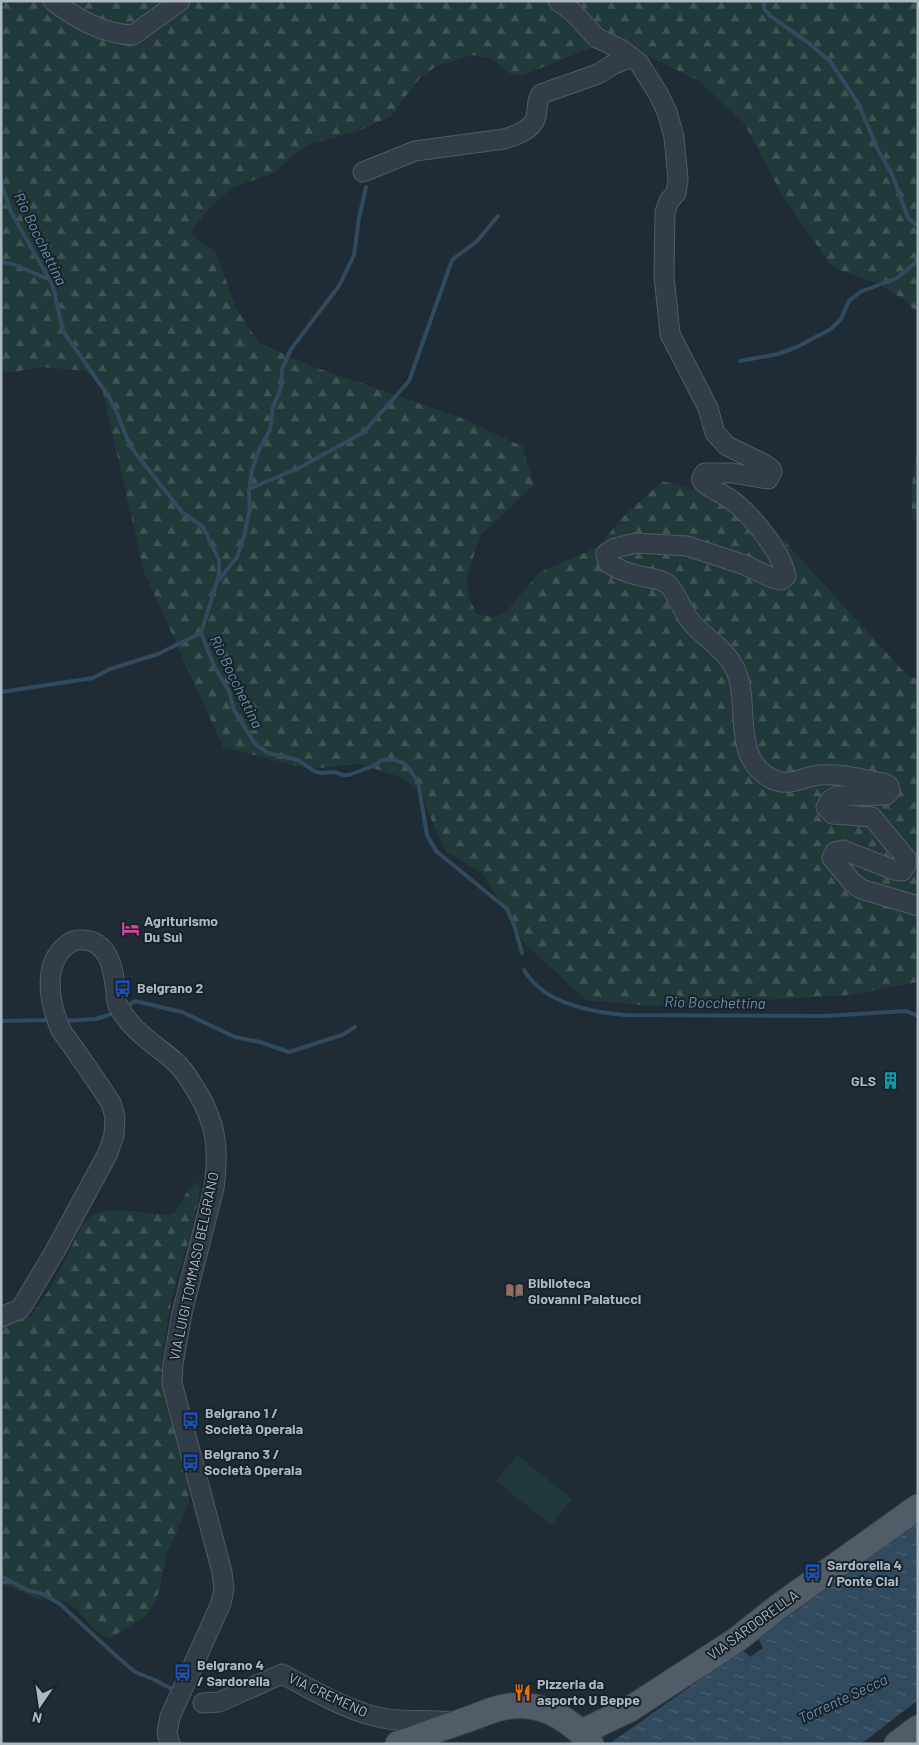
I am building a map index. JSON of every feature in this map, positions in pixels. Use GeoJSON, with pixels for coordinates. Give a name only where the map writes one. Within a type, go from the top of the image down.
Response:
{"type":"FeatureCollection","features":[{"type":"Feature","properties":{"kind":"main road","name":"VIA SARDORELLA"},"geometry":{"type":"LineString","coordinates":[[398,1744],[500,1708],[530,1706],[569,1721],[586,1738],[735,1641],[778,1607],[918,1508]]}},
{"type":"Feature","properties":{"kind":"main road"},"geometry":{"type":"LineString","coordinates":[[897,1744],[918,1728]]}},
{"type":"Feature","properties":{"kind":"street"},"geometry":{"type":"LineString","coordinates":[[53,1],[73,16],[94,27],[133,35],[180,1]]}},
{"type":"Feature","properties":{"kind":"street"},"geometry":{"type":"LineString","coordinates":[[558,1],[573,12],[597,38],[622,50],[639,64],[667,112],[674,137],[678,180],[676,193],[669,201],[665,212],[664,276],[667,320],[670,334],[708,408],[715,433],[727,446],[764,464],[772,472],[768,480],[732,473],[705,473],[702,476],[702,480],[705,484],[719,491],[736,504],[766,537],[784,563],[786,576],[781,580],[770,577],[745,565],[687,546],[636,543],[615,548],[606,554],[608,563],[632,574],[668,584],[690,620],[723,652],[733,665],[740,681],[745,740],[752,760],[772,779],[785,783],[819,775],[846,776],[889,786],[890,791],[886,795],[838,796],[830,800],[826,808],[833,814],[872,817],[906,858],[906,865],[902,871],[894,870],[843,850],[835,852],[832,858],[852,882],[861,889],[918,906]]}},
{"type":"Feature","properties":{"kind":"street"},"geometry":{"type":"LineString","coordinates":[[363,172],[415,151],[504,140],[518,134],[532,124],[536,118],[537,103],[541,94],[598,74],[612,64],[631,57]]}},
{"type":"Feature","properties":{"kind":"street","name":"VIA LUIGI TOMMASO BELGRANO"},"geometry":{"type":"LineString","coordinates":[[1,1317],[20,1309],[26,1300],[108,1153],[114,1135],[115,1117],[111,1104],[61,1029],[51,997],[51,973],[55,958],[73,940],[84,940],[97,944],[105,952],[112,971],[117,1005],[132,1028],[175,1061],[186,1074],[204,1103],[215,1135],[216,1169],[214,1188],[182,1313],[173,1364],[172,1382],[222,1572],[224,1589],[217,1614],[170,1717],[167,1733],[170,1744]]}},
{"type":"Feature","properties":{"kind":"street","name":"VIA CREMENO"},"geometry":{"type":"LineString","coordinates":[[203,1703],[219,1702],[282,1674],[366,1715],[390,1719],[459,1722]]}},
{"type":"Feature","properties":{"kind":"green space"},"geometry":{"type":"Polygon","coordinates":[[[1,1],[918,1],[918,314],[903,299],[876,283],[832,267],[783,197],[744,123],[699,81],[640,52],[590,48],[521,76],[509,73],[492,59],[472,55],[435,67],[419,79],[390,117],[358,131],[313,143],[296,153],[274,173],[233,187],[208,209],[191,232],[198,240],[216,252],[236,308],[259,343],[311,366],[459,417],[522,446],[534,485],[480,536],[467,577],[468,596],[477,614],[492,617],[505,613],[540,572],[598,547],[621,519],[662,481],[709,493],[766,521],[907,675],[918,679],[918,982],[849,995],[653,1006],[586,1000],[525,944],[483,874],[446,851],[419,790],[398,776],[359,764],[309,769],[223,747],[144,572],[102,388],[87,371],[42,367],[7,373],[1,372],[1,1]]]}},
{"type":"Feature","properties":{"kind":"green space"},"geometry":{"type":"Polygon","coordinates":[[[918,440],[918,524],[912,517],[912,485],[918,440]]]}},
{"type":"Feature","properties":{"kind":"green space"},"geometry":{"type":"Polygon","coordinates":[[[198,1183],[200,1189],[194,1221],[171,1301],[162,1360],[168,1406],[186,1456],[189,1502],[166,1556],[160,1588],[153,1607],[145,1617],[110,1638],[97,1632],[77,1610],[65,1601],[36,1599],[17,1589],[1,1584],[1,1325],[31,1316],[51,1287],[83,1224],[93,1214],[119,1210],[170,1215],[175,1212],[189,1190],[198,1183]]]}},
{"type":"Feature","properties":{"kind":"green space"},"geometry":{"type":"Polygon","coordinates":[[[517,1455],[572,1499],[551,1525],[496,1481],[517,1455]]]}},
{"type":"Feature","properties":{"kind":"water","name":"Torrente Secca"},"geometry":{"type":"Polygon","coordinates":[[[918,1523],[918,1700],[861,1744],[609,1744],[742,1650],[750,1657],[763,1648],[758,1638],[918,1523]]]}},
{"type":"Feature","properties":{"kind":"waterway"},"geometry":{"type":"LineString","coordinates":[[764,1],[764,8],[769,15],[810,44],[830,61],[858,103],[879,152],[892,174],[908,218],[918,226]]}},
{"type":"Feature","properties":{"kind":"waterway","name":"Rio Bocchettina"},"geometry":{"type":"LineString","coordinates":[[1,183],[11,212],[53,286],[63,331],[109,397],[130,446],[182,512],[203,527],[219,560],[219,575],[201,633],[215,668],[229,691],[234,710],[255,744],[268,753],[298,760],[314,771],[321,773],[335,772],[349,775],[373,766],[382,760],[395,760],[403,763],[418,782],[427,835],[436,851],[507,909],[522,953]]}},
{"type":"Feature","properties":{"kind":"waterway"},"geometry":{"type":"LineString","coordinates":[[219,580],[237,557],[244,536],[250,508],[249,491],[252,470],[259,450],[270,430],[273,407],[281,388],[282,369],[291,349],[339,286],[354,255],[359,218],[366,187]]}},
{"type":"Feature","properties":{"kind":"waterway"},"geometry":{"type":"LineString","coordinates":[[249,489],[301,467],[364,432],[409,381],[452,260],[477,241],[498,216]]}},
{"type":"Feature","properties":{"kind":"waterway"},"geometry":{"type":"LineString","coordinates":[[740,361],[778,354],[797,347],[831,329],[841,319],[849,301],[860,292],[897,278],[914,264],[918,258]]}},
{"type":"Feature","properties":{"kind":"waterway"},"geometry":{"type":"LineString","coordinates":[[1,262],[13,264],[50,280]]}},
{"type":"Feature","properties":{"kind":"waterway"},"geometry":{"type":"LineString","coordinates":[[1,692],[93,678],[110,669],[158,654],[201,633]]}},
{"type":"Feature","properties":{"kind":"waterway","name":"Rio Bocchettina"},"geometry":{"type":"LineString","coordinates":[[524,970],[543,991],[555,998],[568,1004],[611,1014],[824,1016],[906,1011],[918,1016]]}},
{"type":"Feature","properties":{"kind":"waterway"},"geometry":{"type":"LineString","coordinates":[[126,1007],[135,1001],[182,1012],[235,1037],[260,1042],[289,1052],[342,1035],[355,1027]]}},
{"type":"Feature","properties":{"kind":"waterway"},"geometry":{"type":"LineString","coordinates":[[63,1021],[96,1019],[115,1013]]}},
{"type":"Feature","properties":{"kind":"waterway"},"geometry":{"type":"LineString","coordinates":[[1,1021],[51,1020]]}},
{"type":"Feature","properties":{"kind":"waterway"},"geometry":{"type":"LineString","coordinates":[[1,1576],[27,1590],[43,1594],[60,1604],[135,1672],[170,1688]]}},
{"type":"Feature","properties":{"kind":"place","name":"Agriturismo Du Suì"},"geometry":{"type":"Point","coordinates":[130,929]}},
{"type":"Feature","properties":{"kind":"place","name":"Belgrano 2"},"geometry":{"type":"Point","coordinates":[123,988]}},
{"type":"Feature","properties":{"kind":"place","name":"GLS"},"geometry":{"type":"Point","coordinates":[890,1081]}},
{"type":"Feature","properties":{"kind":"place","name":"Biblioteca Giovanni Palatucci"},"geometry":{"type":"Point","coordinates":[514,1291]}},
{"type":"Feature","properties":{"kind":"place","name":"Belgrano 1 / Società Operaia"},"geometry":{"type":"Point","coordinates":[191,1421]}},
{"type":"Feature","properties":{"kind":"place","name":"Belgrano 3 / Società Operaia"},"geometry":{"type":"Point","coordinates":[190,1462]}},
{"type":"Feature","properties":{"kind":"place","name":"Sardorella 4 / Ponte Ciai"},"geometry":{"type":"Point","coordinates":[813,1573]}},
{"type":"Feature","properties":{"kind":"place","name":"Belgrano 4 / Sardorella"},"geometry":{"type":"Point","coordinates":[183,1673]}},
{"type":"Feature","properties":{"kind":"place","name":"Pizzeria da asporto U Beppe"},"geometry":{"type":"Point","coordinates":[523,1692]}}]}
